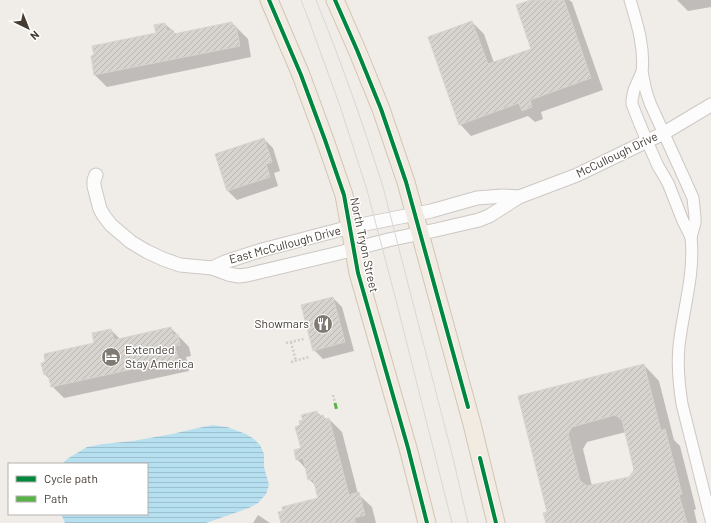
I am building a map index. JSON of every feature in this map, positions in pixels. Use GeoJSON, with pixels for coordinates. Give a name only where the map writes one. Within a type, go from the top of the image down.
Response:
{"type":"FeatureCollection","features":[{"type":"Feature","properties":{"kind":"main road","name":"North Tryon Street"},"geometry":{"type":"LineString","coordinates":[[269,0],[300,75],[335,166],[344,195],[358,273],[406,440],[427,523]]}},
{"type":"Feature","properties":{"kind":"main road"},"geometry":{"type":"LineString","coordinates":[[335,0],[381,109],[406,182],[472,424],[496,523]]}},
{"type":"Feature","properties":{"kind":"street"},"geometry":{"type":"LineString","coordinates":[[630,0],[641,42],[643,58],[642,72],[648,97],[693,198],[695,223],[691,237],[692,265],[681,327],[678,369],[682,404],[711,520]]}},
{"type":"Feature","properties":{"kind":"street"},"geometry":{"type":"LineString","coordinates":[[642,72],[634,90],[632,104],[658,166],[668,183],[691,237]]}},
{"type":"Feature","properties":{"kind":"street","name":"McCullough Drive"},"geometry":{"type":"LineString","coordinates":[[388,240],[479,220],[489,216],[519,197],[577,175],[664,133],[711,104]]}},
{"type":"Feature","properties":{"kind":"street","name":"East McCullough Drive"},"geometry":{"type":"LineString","coordinates":[[96,175],[94,186],[98,202],[104,216],[111,225],[131,242],[146,251],[162,259],[180,265],[212,268],[228,274],[247,276],[388,240]]}},
{"type":"Feature","properties":{"kind":"street","name":"McCullough Drive"},"geometry":{"type":"LineString","coordinates":[[384,220],[431,211],[487,196],[519,197]]}},
{"type":"Feature","properties":{"kind":"street","name":"East McCullough Drive"},"geometry":{"type":"LineString","coordinates":[[212,268],[244,255],[350,227],[384,220]]}},
{"type":"Feature","properties":{"kind":"path"},"geometry":{"type":"LineString","coordinates":[[286,343],[304,339]]}},
{"type":"Feature","properties":{"kind":"path"},"geometry":{"type":"LineString","coordinates":[[291,342],[296,361]]}},
{"type":"Feature","properties":{"kind":"path"},"geometry":{"type":"LineString","coordinates":[[291,362],[309,358]]}},
{"type":"Feature","properties":{"kind":"path"},"geometry":{"type":"LineString","coordinates":[[333,395],[335,403]]}},
{"type":"Feature","properties":{"kind":"water"},"geometry":{"type":"Polygon","coordinates":[[[213,425],[227,427],[246,434],[254,439],[260,445],[264,454],[264,467],[269,485],[266,494],[258,503],[249,508],[206,523],[65,523],[61,515],[148,515],[148,463],[63,463],[67,459],[87,447],[172,434],[213,425]]]}},
{"type":"Feature","properties":{"kind":"building"},"geometry":{"type":"Polygon","coordinates":[[[531,0],[564,0],[591,78],[530,100],[532,107],[522,111],[519,103],[459,125],[428,37],[472,21],[488,64],[531,49],[516,5],[531,0]]]}},
{"type":"Feature","properties":{"kind":"building"},"geometry":{"type":"Polygon","coordinates":[[[232,22],[233,27],[236,26],[240,46],[94,75],[91,56],[94,55],[92,46],[156,33],[154,25],[165,23],[167,31],[173,30],[174,34],[232,22]]]}},
{"type":"Feature","properties":{"kind":"building"},"geometry":{"type":"Polygon","coordinates":[[[264,138],[272,162],[266,164],[270,177],[227,191],[215,154],[264,138]]]}},
{"type":"Feature","properties":{"kind":"building","name":"Showmars"},"geometry":{"type":"Polygon","coordinates":[[[333,297],[345,342],[313,351],[301,305],[333,297]]]}},
{"type":"Feature","properties":{"kind":"building","name":"Extended Stay America"},"geometry":{"type":"Polygon","coordinates":[[[171,327],[173,335],[178,334],[180,345],[175,346],[178,359],[51,387],[48,374],[44,375],[41,363],[45,362],[44,354],[94,343],[92,333],[111,329],[114,340],[171,327]]]}},
{"type":"Feature","properties":{"kind":"building"},"geometry":{"type":"Polygon","coordinates":[[[644,364],[661,431],[665,429],[682,494],[679,495],[687,523],[546,523],[543,513],[547,512],[518,396],[644,364]],[[615,415],[572,427],[568,434],[580,481],[587,486],[629,477],[634,470],[622,420],[615,415]]]}},
{"type":"Feature","properties":{"kind":"building"},"geometry":{"type":"Polygon","coordinates":[[[317,411],[318,416],[323,415],[324,419],[329,418],[349,495],[359,492],[365,515],[354,518],[356,523],[281,523],[278,512],[283,511],[282,507],[318,498],[313,479],[308,480],[303,458],[296,460],[294,450],[301,448],[295,427],[300,425],[299,421],[303,420],[301,415],[317,411]]]}},
{"type":"Feature","properties":{"kind":"tram line"},"geometry":{"type":"LineString","coordinates":[[301,0],[340,106],[367,190],[452,523]]}},
{"type":"Feature","properties":{"kind":"tram line"},"geometry":{"type":"LineString","coordinates":[[316,0],[368,140],[383,187],[453,458],[468,523]]}},
{"type":"Feature","properties":{"kind":"marked path"},"geometry":{"type":"LineString","coordinates":[[335,403],[337,411]]}},
{"type":"Feature","properties":{"kind":"cycle path"},"geometry":{"type":"LineString","coordinates":[[269,0],[301,75],[344,195],[358,273],[408,448],[427,523]]}},
{"type":"Feature","properties":{"kind":"cycle path"},"geometry":{"type":"LineString","coordinates":[[335,0],[381,109],[406,182],[468,407]]}},
{"type":"Feature","properties":{"kind":"cycle path"},"geometry":{"type":"LineString","coordinates":[[480,458],[496,523]]}},
{"type":"Feature","properties":{"kind":"place","name":"Showmars"},"geometry":{"type":"Point","coordinates":[323,324]}},
{"type":"Feature","properties":{"kind":"place","name":"Extended Stay America"},"geometry":{"type":"Point","coordinates":[111,357]}}]}
